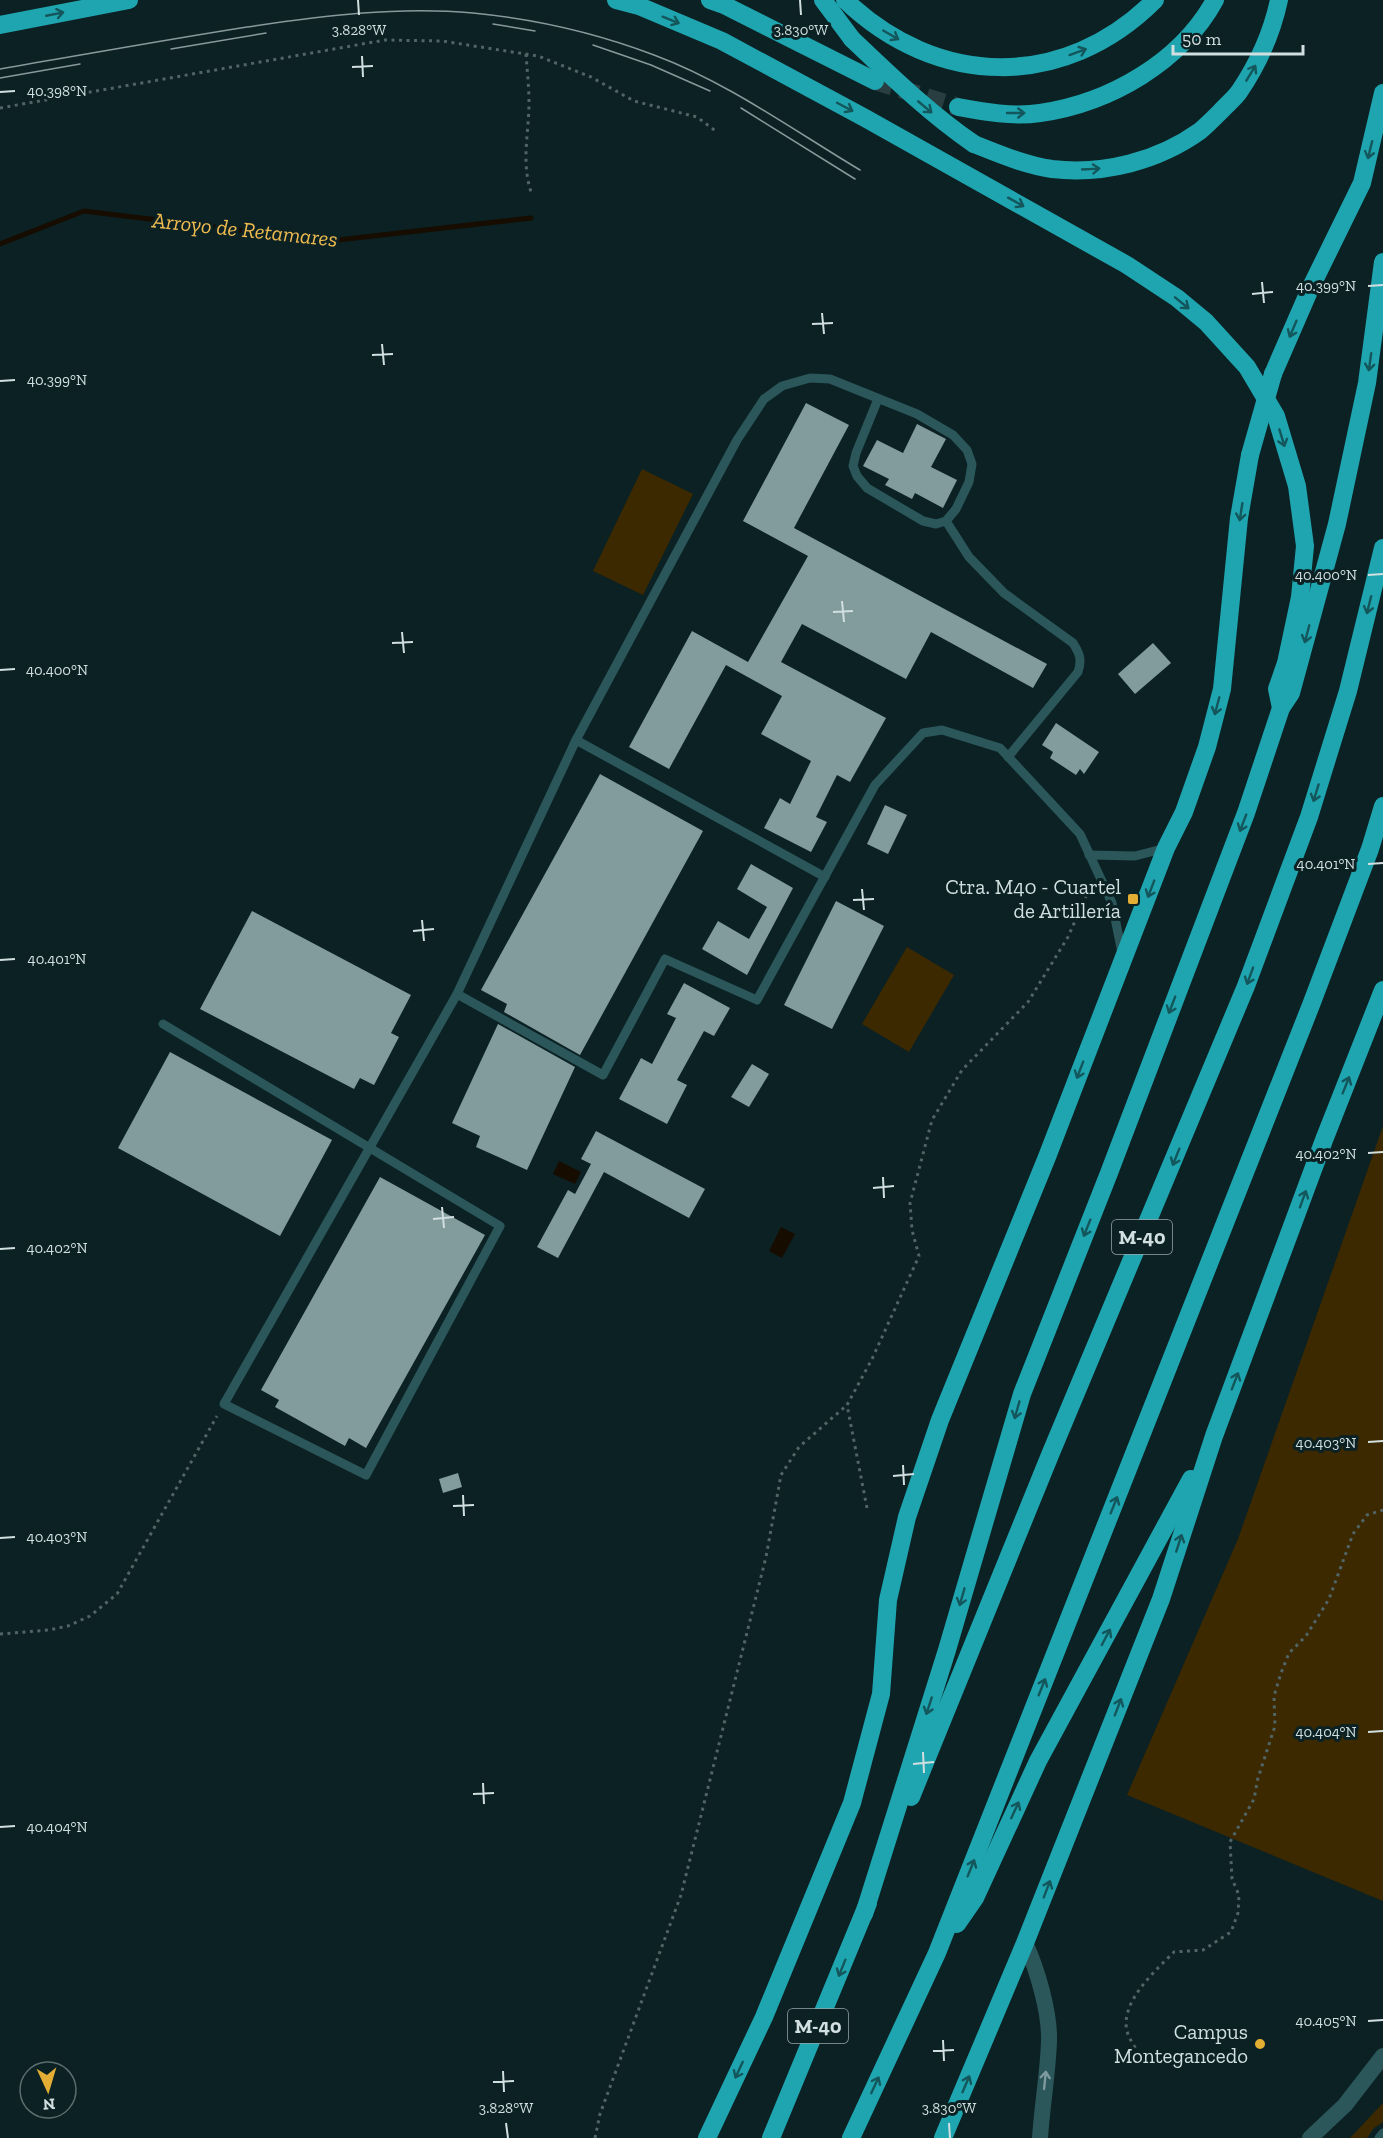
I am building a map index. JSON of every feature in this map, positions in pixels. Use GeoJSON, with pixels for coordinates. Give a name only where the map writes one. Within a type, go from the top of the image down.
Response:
{"type":"FeatureCollection","features":[{"type":"Feature","properties":{"kind":"highway"},"geometry":{"type":"LineString","coordinates":[[0,25],[129,0]]}},
{"type":"Feature","properties":{"kind":"highway"},"geometry":{"type":"LineString","coordinates":[[616,0],[639,6],[722,41],[865,118],[1127,265],[1177,298],[1206,322],[1247,367],[1276,416],[1297,486],[1305,546],[1300,597],[1286,663],[1277,688],[1281,708]]}},
{"type":"Feature","properties":{"kind":"highway"},"geometry":{"type":"LineString","coordinates":[[710,0],[875,81]]}},
{"type":"Feature","properties":{"kind":"highway"},"geometry":{"type":"LineString","coordinates":[[823,0],[852,39],[946,125],[974,144],[1014,160],[1052,169],[1091,170],[1118,166],[1162,152],[1201,130],[1238,94],[1258,61],[1274,24],[1279,0]]}},
{"type":"Feature","properties":{"kind":"highway"},"geometry":{"type":"LineString","coordinates":[[845,0],[885,32],[923,53],[964,64],[1007,68],[1053,61],[1090,47],[1124,26],[1155,0]]}},
{"type":"Feature","properties":{"kind":"highway"},"geometry":{"type":"LineString","coordinates":[[958,107],[995,113],[1039,113],[1080,104],[1124,87],[1176,51],[1210,10],[1215,0]]}},
{"type":"Feature","properties":{"kind":"highway"},"geometry":{"type":"LineString","coordinates":[[707,2138],[764,2018],[852,1803],[881,1694],[888,1600],[907,1517],[940,1420],[1047,1157],[1166,848],[1184,812],[1207,747],[1222,689],[1239,518],[1250,455],[1274,374],[1310,289],[1362,183],[1383,93]]}},
{"type":"Feature","properties":{"kind":"highway"},"geometry":{"type":"LineString","coordinates":[[864,1914],[947,1650],[1022,1394],[1246,813],[1281,708],[1291,693],[1337,524],[1367,383],[1383,262]]}},
{"type":"Feature","properties":{"kind":"highway","name":"M-40"},"geometry":{"type":"LineString","coordinates":[[771,2138],[1050,1455],[1246,986],[1309,817],[1348,691],[1383,548]]}},
{"type":"Feature","properties":{"kind":"highway"},"geometry":{"type":"LineString","coordinates":[[851,2138],[937,1953],[1311,1005],[1370,849],[1383,806]]}},
{"type":"Feature","properties":{"kind":"highway"},"geometry":{"type":"LineString","coordinates":[[943,2138],[1025,1943],[1161,1599],[1214,1436],[1324,1140],[1383,990]]}},
{"type":"Feature","properties":{"kind":"highway"},"geometry":{"type":"LineString","coordinates":[[937,1953],[975,1898],[1038,1761],[1214,1436]]}},
{"type":"Feature","properties":{"kind":"street"},"geometry":{"type":"LineString","coordinates":[[1025,1943],[1033,1960],[1042,1992],[1049,2039],[1040,2138]]}},
{"type":"Feature","properties":{"kind":"street"},"geometry":{"type":"LineString","coordinates":[[1310,2138],[1345,2105],[1383,2056]]}},
{"type":"Feature","properties":{"kind":"lane"},"geometry":{"type":"LineString","coordinates":[[163,1024],[370,1148],[500,1226],[366,1475],[224,1404],[370,1148],[457,994],[576,740],[737,440],[764,399],[782,386],[810,378],[830,379],[917,414],[953,435],[967,450],[972,464],[969,482],[956,509],[946,521],[936,524],[923,521],[867,488],[857,476],[853,466],[856,453],[878,399]]}},
{"type":"Feature","properties":{"kind":"lane"},"geometry":{"type":"LineString","coordinates":[[946,521],[969,557],[1004,593],[1073,643],[1080,653],[1082,662],[1078,672],[1008,757]]}},
{"type":"Feature","properties":{"kind":"lane"},"geometry":{"type":"LineString","coordinates":[[457,994],[603,1075],[665,959],[757,1000],[875,785],[923,733],[942,730],[1000,748],[1080,834],[1112,903],[1124,960]]}},
{"type":"Feature","properties":{"kind":"lane"},"geometry":{"type":"LineString","coordinates":[[576,740],[825,877]]}},
{"type":"Feature","properties":{"kind":"lane"},"geometry":{"type":"LineString","coordinates":[[1089,855],[1135,856],[1166,848]]}},
{"type":"Feature","properties":{"kind":"lane"},"geometry":{"type":"LineString","coordinates":[[1378,2138],[1383,2133]]}},
{"type":"Feature","properties":{"kind":"path"},"geometry":{"type":"LineString","coordinates":[[0,108],[385,40],[442,41],[538,56],[591,77],[634,101],[697,117],[717,132]]}},
{"type":"Feature","properties":{"kind":"path"},"geometry":{"type":"LineString","coordinates":[[526,54],[529,101],[525,168],[531,192]]}},
{"type":"Feature","properties":{"kind":"path"},"geometry":{"type":"LineString","coordinates":[[595,2138],[600,2114],[681,1895],[766,1557],[781,1475],[799,1447],[847,1406],[872,1359],[919,1256],[912,1230],[910,1203],[932,1120],[962,1070],[1028,1002],[1068,937],[1097,872]]}},
{"type":"Feature","properties":{"kind":"path"},"geometry":{"type":"LineString","coordinates":[[0,1634],[68,1626],[90,1616],[117,1594],[224,1404]]}},
{"type":"Feature","properties":{"kind":"path"},"geometry":{"type":"LineString","coordinates":[[847,1406],[867,1508]]}},
{"type":"Feature","properties":{"kind":"path"},"geometry":{"type":"LineString","coordinates":[[1144,2060],[1126,2029],[1127,2012],[1153,1973],[1174,1952],[1203,1950],[1231,1932],[1238,1913],[1239,1895],[1232,1879],[1230,1842],[1254,1799],[1258,1778],[1275,1725],[1274,1696],[1281,1673],[1289,1653],[1306,1636],[1329,1599],[1353,1534],[1367,1515],[1383,1510]]}},
{"type":"Feature","properties":{"kind":"shaded area"},"geometry":{"type":"Polygon","coordinates":[[[642,469],[693,494],[643,595],[593,571],[642,469]]]}},
{"type":"Feature","properties":{"kind":"shaded area"},"geometry":{"type":"Polygon","coordinates":[[[907,947],[954,975],[909,1052],[862,1024],[907,947]]]}},
{"type":"Feature","properties":{"kind":"shaded area"},"geometry":{"type":"Polygon","coordinates":[[[1383,1126],[1383,1901],[1127,1795],[1238,1539],[1383,1126]]]}},
{"type":"Feature","properties":{"kind":"shaded area"},"geometry":{"type":"Polygon","coordinates":[[[559,1161],[581,1172],[575,1184],[553,1174],[559,1161]]]}},
{"type":"Feature","properties":{"kind":"shaded area"},"geometry":{"type":"Polygon","coordinates":[[[781,1227],[795,1234],[782,1258],[769,1251],[781,1227]]]}},
{"type":"Feature","properties":{"kind":"shaded area"},"geometry":{"type":"Polygon","coordinates":[[[1383,2103],[1383,2122],[1374,2128],[1367,2138],[1350,2138],[1383,2103]]]}},
{"type":"Feature","properties":{"kind":"building"},"geometry":{"type":"Polygon","coordinates":[[[806,403],[849,425],[794,528],[1047,664],[1033,688],[931,632],[906,679],[802,624],[781,662],[886,718],[850,782],[837,775],[816,817],[827,822],[811,852],[764,828],[780,798],[790,804],[811,761],[761,734],[782,696],[726,665],[669,769],[629,747],[692,631],[748,662],[808,556],[743,521],[806,403]]]}},
{"type":"Feature","properties":{"kind":"building"},"geometry":{"type":"Polygon","coordinates":[[[917,424],[946,439],[931,467],[957,480],[943,508],[915,493],[912,499],[885,485],[889,479],[863,466],[877,440],[903,453],[917,424]]]}},
{"type":"Feature","properties":{"kind":"building"},"geometry":{"type":"Polygon","coordinates":[[[1153,643],[1171,663],[1135,694],[1118,674],[1153,643]]]}},
{"type":"Feature","properties":{"kind":"building"},"geometry":{"type":"Polygon","coordinates":[[[1056,723],[1099,752],[1084,774],[1080,769],[1076,775],[1050,758],[1053,752],[1042,745],[1056,723]]]}},
{"type":"Feature","properties":{"kind":"building"},"geometry":{"type":"Polygon","coordinates":[[[600,774],[703,831],[580,1055],[504,1012],[507,1004],[481,990],[600,774]]]}},
{"type":"Feature","properties":{"kind":"building"},"geometry":{"type":"Polygon","coordinates":[[[885,805],[907,815],[888,854],[867,844],[885,805]]]}},
{"type":"Feature","properties":{"kind":"building"},"geometry":{"type":"Polygon","coordinates":[[[751,864],[793,888],[747,975],[702,949],[718,921],[749,939],[767,907],[737,889],[751,864]]]}},
{"type":"Feature","properties":{"kind":"building"},"geometry":{"type":"Polygon","coordinates":[[[836,901],[884,926],[832,1029],[784,1005],[836,901]]]}},
{"type":"Feature","properties":{"kind":"building"},"geometry":{"type":"Polygon","coordinates":[[[252,911],[411,995],[391,1033],[399,1037],[374,1085],[360,1078],[354,1089],[200,1009],[252,911]]]}},
{"type":"Feature","properties":{"kind":"building"},"geometry":{"type":"Polygon","coordinates":[[[684,983],[730,1008],[714,1036],[704,1031],[677,1080],[687,1085],[667,1124],[619,1099],[641,1058],[652,1064],[676,1018],[667,1014],[684,983]]]}},
{"type":"Feature","properties":{"kind":"building"},"geometry":{"type":"Polygon","coordinates":[[[498,1024],[575,1067],[527,1170],[476,1147],[480,1136],[452,1123],[498,1024]]]}},
{"type":"Feature","properties":{"kind":"building"},"geometry":{"type":"Polygon","coordinates":[[[170,1052],[332,1140],[280,1236],[118,1148],[170,1052]]]}},
{"type":"Feature","properties":{"kind":"building"},"geometry":{"type":"Polygon","coordinates":[[[752,1064],[769,1074],[749,1107],[731,1097],[752,1064]]]}},
{"type":"Feature","properties":{"kind":"building"},"geometry":{"type":"Polygon","coordinates":[[[596,1131],[705,1189],[689,1218],[604,1172],[558,1258],[537,1247],[568,1190],[575,1194],[591,1164],[581,1159],[596,1131]]]}},
{"type":"Feature","properties":{"kind":"building"},"geometry":{"type":"Polygon","coordinates":[[[380,1177],[485,1235],[366,1448],[349,1438],[345,1446],[275,1407],[279,1400],[261,1390],[380,1177]]]}},
{"type":"Feature","properties":{"kind":"building"},"geometry":{"type":"Polygon","coordinates":[[[458,1473],[462,1487],[443,1493],[439,1479],[458,1473]]]}},
{"type":"Feature","properties":{"kind":"waterway","name":"Arroyo de Retamares"},"geometry":{"type":"LineString","coordinates":[[0,244],[84,211],[329,241],[531,218]]}},
{"type":"Feature","properties":{"kind":"tunnel"},"geometry":{"type":"LineString","coordinates":[[875,81],[958,107]]}},
{"type":"Feature","properties":{"kind":"tram line"},"geometry":{"type":"LineString","coordinates":[[0,69],[216,32],[331,16],[388,11],[473,13],[542,23],[654,55],[734,93],[860,170]]}},
{"type":"Feature","properties":{"kind":"tram line"},"geometry":{"type":"LineString","coordinates":[[493,24],[535,31]]}},
{"type":"Feature","properties":{"kind":"tram line"},"geometry":{"type":"LineString","coordinates":[[171,49],[266,33]]}},
{"type":"Feature","properties":{"kind":"tram line"},"geometry":{"type":"LineString","coordinates":[[593,45],[651,65],[710,91]]}},
{"type":"Feature","properties":{"kind":"tram line"},"geometry":{"type":"LineString","coordinates":[[0,78],[80,64]]}},
{"type":"Feature","properties":{"kind":"tram line"},"geometry":{"type":"LineString","coordinates":[[741,108],[855,179]]}},
{"type":"Feature","properties":{"kind":"place","name":"Ctra. M40 - Cuartel de Artillería"},"geometry":{"type":"Point","coordinates":[1133,899]}},
{"type":"Feature","properties":{"kind":"place","name":"Campus Montegancedo"},"geometry":{"type":"Point","coordinates":[1260,2044]}}]}
